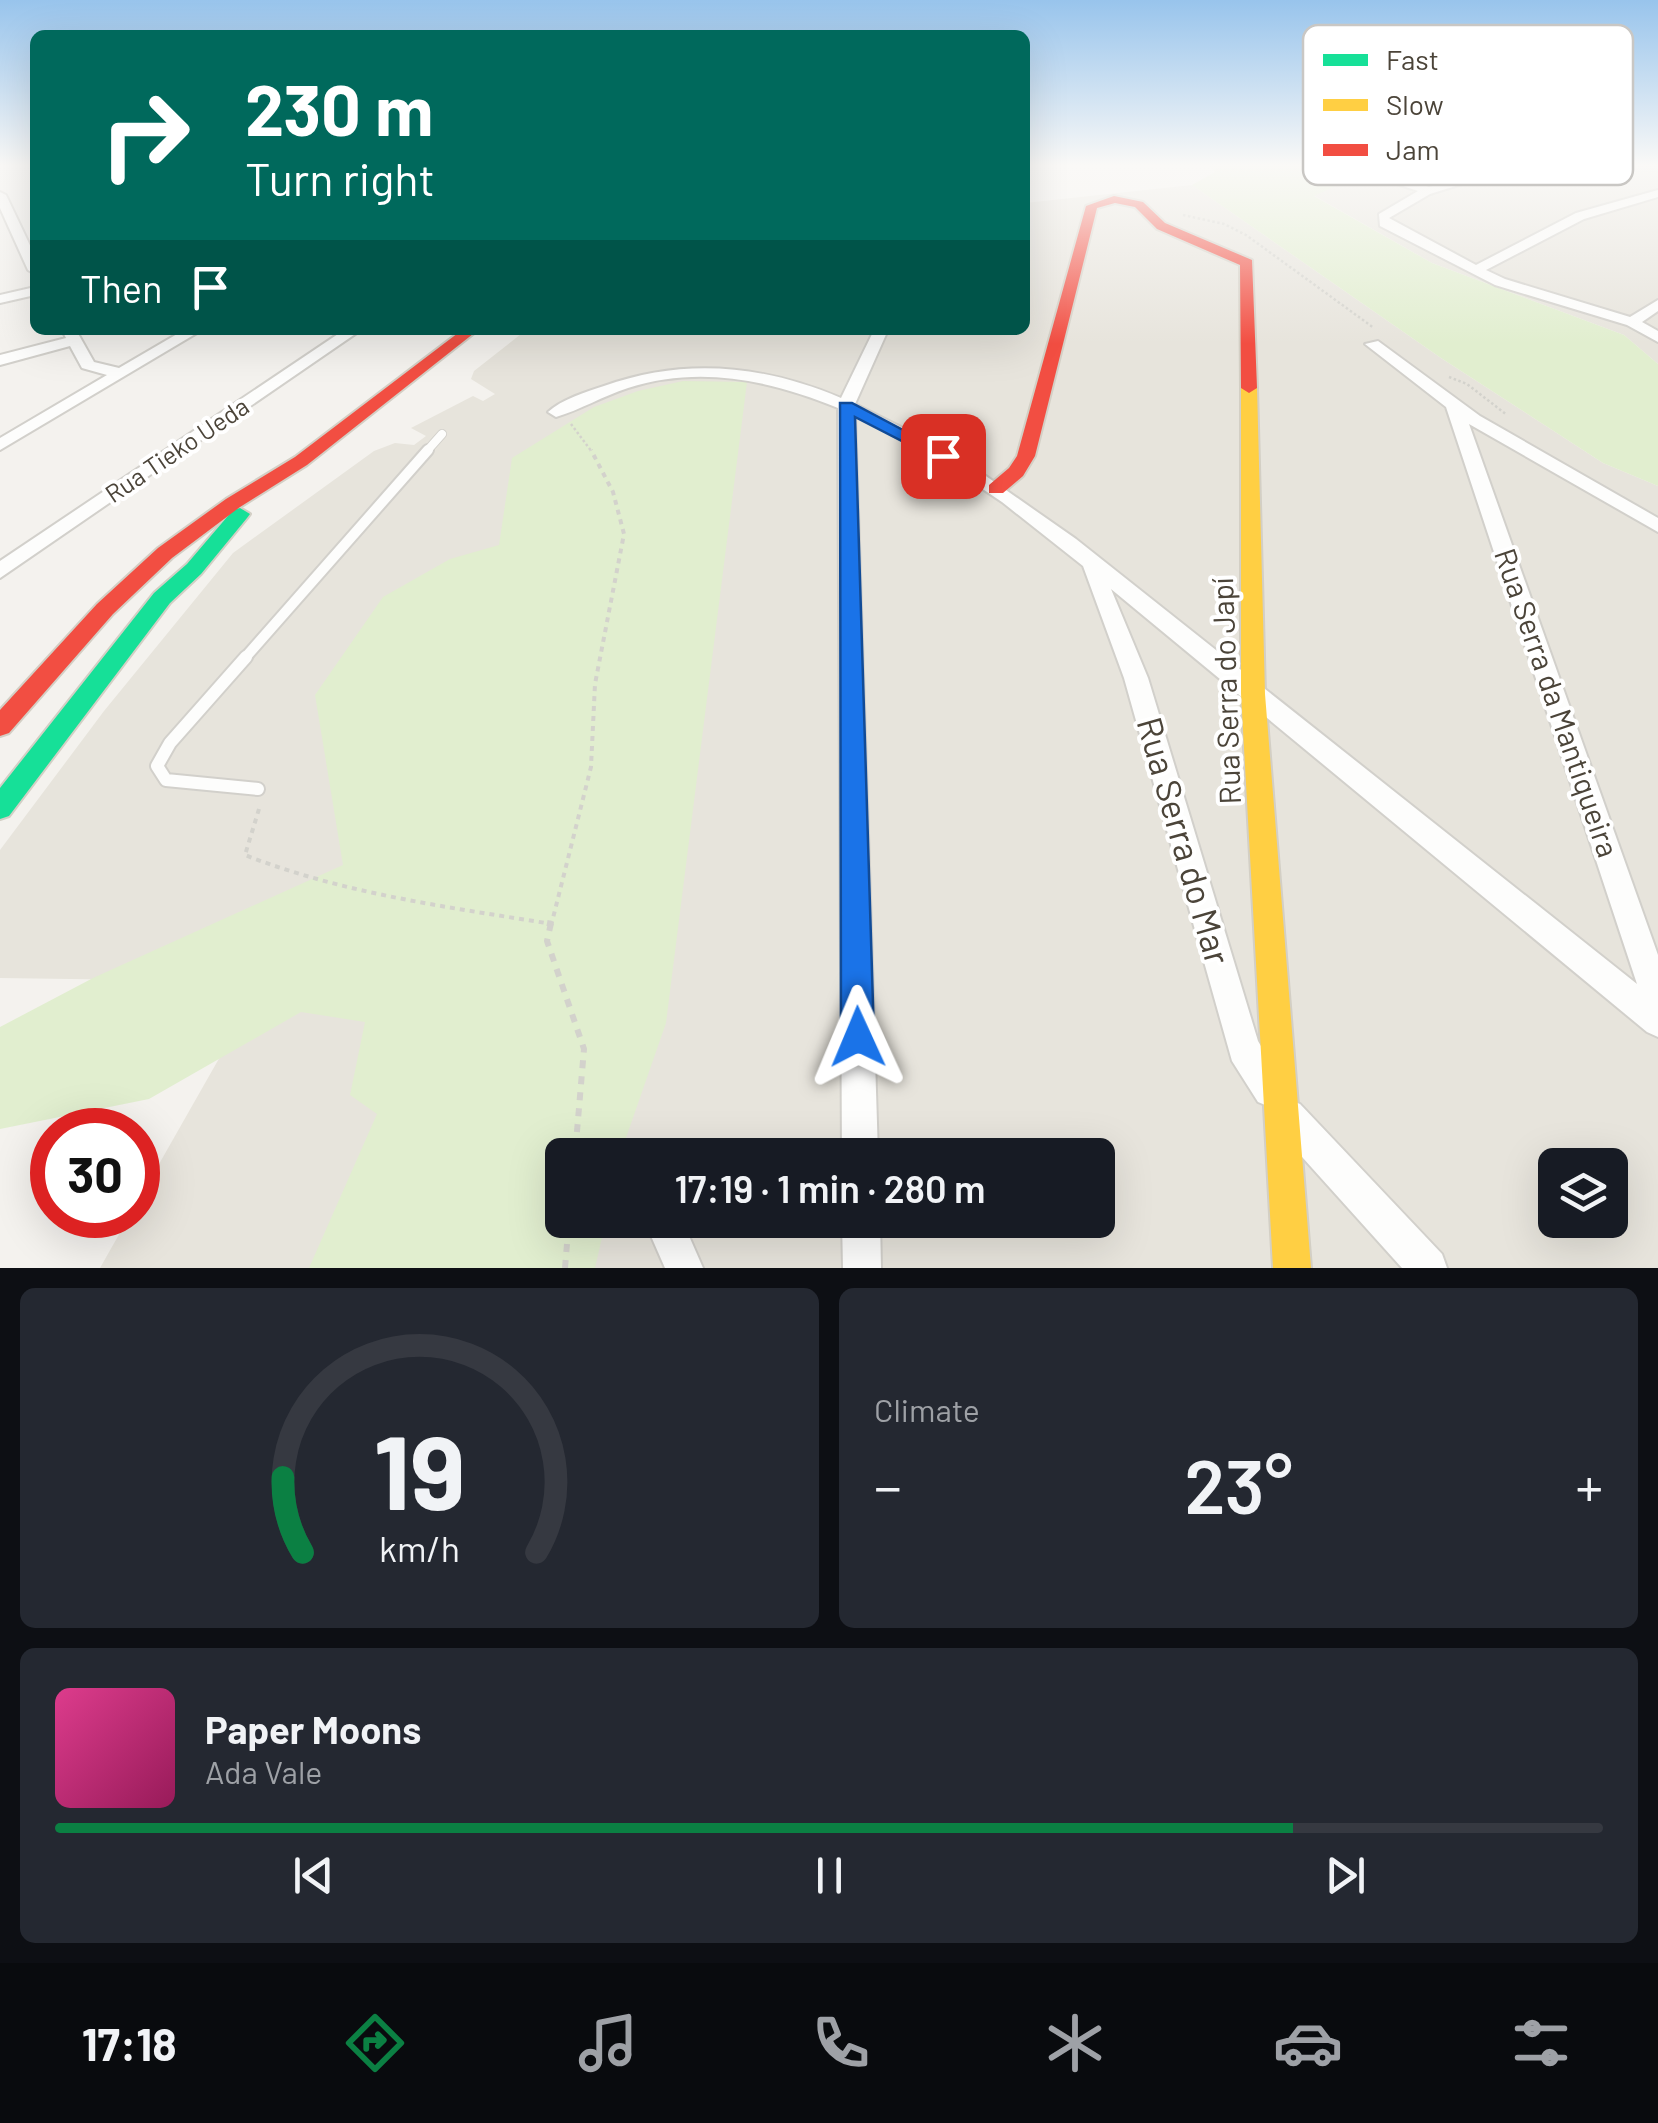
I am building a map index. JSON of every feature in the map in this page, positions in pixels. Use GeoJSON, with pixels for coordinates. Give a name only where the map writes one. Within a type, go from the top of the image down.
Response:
{"type":"FeatureCollection","features":[{"type":"Feature","properties":{"kind":"street"},"geometry":{"type":"LineString","coordinates":[[8,225],[17,249],[30,264]]}},
{"type":"Feature","properties":{"kind":"street","name":"Rua Serra do Japí"},"geometry":{"type":"LineString","coordinates":[[996,489],[1016,472],[1026,456],[1087,225]]}},
{"type":"Feature","properties":{"kind":"street","name":"Rua Serra do Japí"},"geometry":{"type":"LineString","coordinates":[[1160,225],[1247,263],[1253,694],[1292,1268]]}},
{"type":"Feature","properties":{"kind":"street"},"geometry":{"type":"LineString","coordinates":[[1388,225],[1474,272],[1632,322],[1658,337]]}},
{"type":"Feature","properties":{"kind":"street"},"geometry":{"type":"LineString","coordinates":[[1474,272],[1563,225]]}},
{"type":"Feature","properties":{"kind":"street"},"geometry":{"type":"LineString","coordinates":[[0,299],[30,292]]}},
{"type":"Feature","properties":{"kind":"street"},"geometry":{"type":"LineString","coordinates":[[1632,322],[1658,304]]}},
{"type":"Feature","properties":{"kind":"street"},"geometry":{"type":"LineString","coordinates":[[0,360],[72,335],[88,366],[122,374]]}},
{"type":"Feature","properties":{"kind":"street"},"geometry":{"type":"LineString","coordinates":[[0,445],[187,335]]}},
{"type":"Feature","properties":{"kind":"street","name":"Rua Tieko Ueda"},"geometry":{"type":"LineString","coordinates":[[0,571],[347,335]]}},
{"type":"Feature","properties":{"kind":"street"},"geometry":{"type":"LineString","coordinates":[[0,808],[162,598],[194,569],[237,517],[300,462],[465,335]]}},
{"type":"Feature","properties":{"kind":"street"},"geometry":{"type":"LineString","coordinates":[[860,1138],[846,406],[879,335]]}},
{"type":"Feature","properties":{"kind":"street"},"geometry":{"type":"LineString","coordinates":[[1374,344],[1454,406],[1575,481],[1658,526]]}},
{"type":"Feature","properties":{"kind":"street"},"geometry":{"type":"LineString","coordinates":[[556,412],[623,383],[698,370],[743,374],[796,388],[914,438],[996,489],[1658,1021]]}},
{"type":"Feature","properties":{"kind":"street","name":"Rua Serra da Mantiqueira"},"geometry":{"type":"LineString","coordinates":[[1454,406],[1658,1000]]}},
{"type":"Feature","properties":{"kind":"street"},"geometry":{"type":"LineString","coordinates":[[0,726],[105,608],[165,553],[233,502],[300,462]]}},
{"type":"Feature","properties":{"kind":"street","name":"Rua Serra do Mar"},"geometry":{"type":"LineString","coordinates":[[1090,564],[1136,678],[1244,1049],[1284,1112],[1428,1268]]}},
{"type":"Feature","properties":{"kind":"street"},"geometry":{"type":"LineString","coordinates":[[672,1238],[684,1268]]}},
{"type":"Feature","properties":{"kind":"street"},"geometry":{"type":"LineString","coordinates":[[861,1238],[862,1268]]}},
{"type":"Feature","properties":{"kind":"lane"},"geometry":{"type":"LineString","coordinates":[[258,789],[166,780],[157,766],[170,742],[442,434]]}},
{"type":"Feature","properties":{"kind":"path"},"geometry":{"type":"LineString","coordinates":[[556,412],[588,444],[613,492],[624,534],[595,684],[591,767],[548,941],[584,1049],[576,1138]]}},
{"type":"Feature","properties":{"kind":"path"},"geometry":{"type":"LineString","coordinates":[[258,789],[260,816],[245,855],[373,897],[552,924]]}},
{"type":"Feature","properties":{"kind":"path"},"geometry":{"type":"LineString","coordinates":[[565,1268],[568,1238]]}},
{"type":"Feature","properties":{"kind":"shaded area"},"geometry":{"type":"Polygon","coordinates":[[[1030,225],[1250,225],[1441,358],[1603,463],[1658,486],[1658,1268],[100,1268],[117,1238],[160,1238],[160,1162],[225,1048],[211,981],[0,978],[0,850],[104,711],[233,553],[374,451],[395,443],[414,445],[426,436],[411,428],[473,396],[483,401],[495,394],[471,379],[474,371],[520,335],[1030,335],[1030,225]]]}},
{"type":"Feature","properties":{"kind":"shaded area"},"geometry":{"type":"Polygon","coordinates":[[[1366,225],[1658,225],[1658,364],[1624,335],[1432,263],[1366,225]]]}},
{"type":"Feature","properties":{"kind":"green space"},"geometry":{"type":"Polygon","coordinates":[[[1250,225],[1365,225],[1432,263],[1624,335],[1658,364],[1658,486],[1603,463],[1441,358],[1250,225]]]}},
{"type":"Feature","properties":{"kind":"green space"},"geometry":{"type":"Polygon","coordinates":[[[683,381],[747,382],[666,1023],[626,1138],[545,1138],[545,1238],[602,1238],[595,1268],[309,1268],[377,1114],[350,1095],[365,1022],[301,1012],[149,1099],[104,1108],[30,1108],[30,1123],[0,1129],[0,1027],[93,978],[343,865],[315,695],[383,597],[450,559],[499,545],[512,458],[594,407],[638,391],[683,381]]]}},
{"type":"Feature","properties":{"kind":"traffic: fast"},"geometry":{"type":"LineString","coordinates":[[0,808],[162,598],[194,569],[240,514]]}},
{"type":"Feature","properties":{"kind":"traffic: slow"},"geometry":{"type":"LineString","coordinates":[[1249,388],[1253,694],[1292,1268]]}},
{"type":"Feature","properties":{"kind":"traffic: jam"},"geometry":{"type":"LineString","coordinates":[[996,489],[1016,472],[1026,456],[1087,225]]}},
{"type":"Feature","properties":{"kind":"traffic: jam"},"geometry":{"type":"LineString","coordinates":[[1160,225],[1247,263],[1249,388]]}},
{"type":"Feature","properties":{"kind":"traffic: jam"},"geometry":{"type":"LineString","coordinates":[[0,726],[105,609],[165,553],[233,503],[301,461],[465,335]]}},
{"type":"Feature","properties":{"kind":"route"},"geometry":{"type":"LineString","coordinates":[[858,1037],[846,406],[943,456]]}}]}
